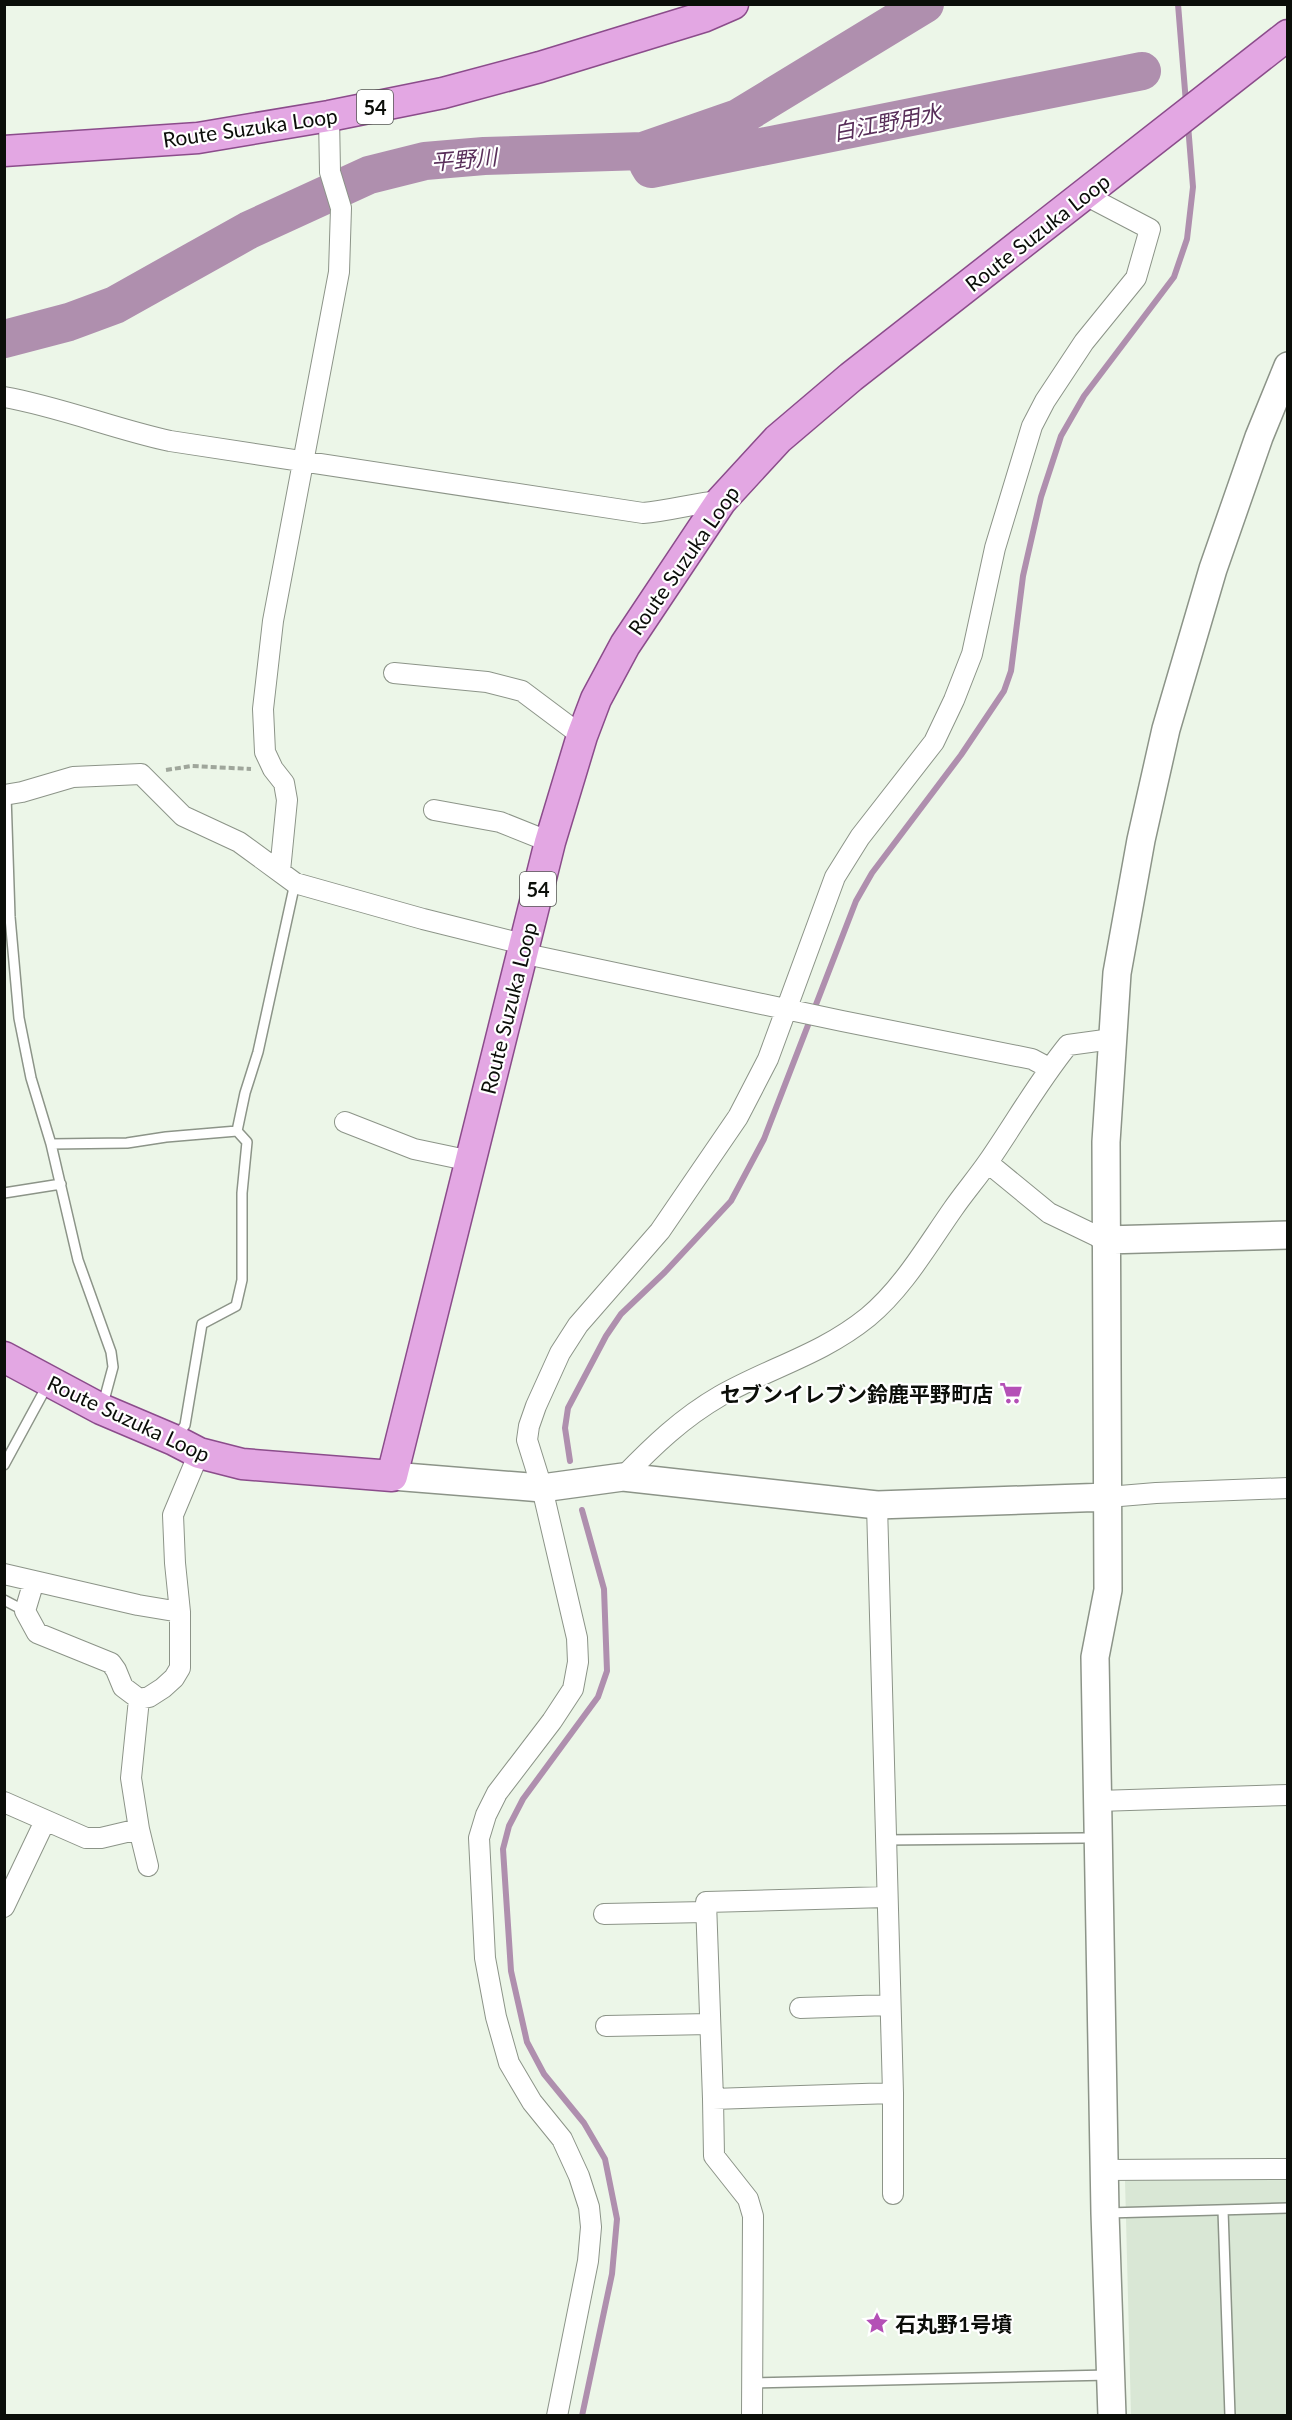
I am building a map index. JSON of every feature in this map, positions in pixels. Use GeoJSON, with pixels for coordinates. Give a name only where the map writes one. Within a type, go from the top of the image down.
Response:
{"type":"FeatureCollection","features":[{"type":"Feature","properties":{"kind":"main road","name":"Route Suzuka Loop"},"geometry":{"type":"LineString","coordinates":[[4,151],[198,138],[329,116],[443,93],[530,70],[703,16],[733,4]]}},
{"type":"Feature","properties":{"kind":"main road","name":"Route Suzuka Loop"},"geometry":{"type":"LineString","coordinates":[[4,1357],[101,1409],[187,1446],[242,1464],[392,1476],[550,842],[582,736],[596,699],[625,645],[721,501],[778,439],[851,377],[1287,35]]}},
{"type":"Feature","properties":{"kind":"street"},"geometry":{"type":"LineString","coordinates":[[287,877],[287,800],[284,783],[273,770],[265,752],[263,709],[273,621],[339,272],[341,208],[330,172],[329,116]]}},
{"type":"Feature","properties":{"kind":"street"},"geometry":{"type":"LineString","coordinates":[[556,2415],[588,2261],[591,2227],[589,2206],[579,2176],[562,2139],[532,2102],[509,2063],[496,2017],[485,1958],[479,1838],[486,1815],[497,1794],[573,1689],[578,1662],[578,1638],[528,1433],[536,1406],[560,1353],[578,1324],[660,1231],[738,1117],[791,1011],[835,877],[844,860],[934,742],[954,700],[972,654],[995,548],[1032,426],[1045,401],[1084,342],[1136,278],[1150,229],[1085,195]]}},
{"type":"Feature","properties":{"kind":"street"},"geometry":{"type":"LineString","coordinates":[[1112,2415],[1104,2170],[1095,1657],[1108,1590],[1105,1240],[1106,1142],[1112,1039],[1118,974],[1141,840],[1166,729],[1213,568],[1259,437],[1287,366]]}},
{"type":"Feature","properties":{"kind":"street"},"geometry":{"type":"LineString","coordinates":[[4,397],[38,404],[126,432],[170,441],[643,513],[664,512],[705,502],[721,501]]}},
{"type":"Feature","properties":{"kind":"street"},"geometry":{"type":"LineString","coordinates":[[394,673],[487,682],[522,691],[582,736]]}},
{"type":"Feature","properties":{"kind":"street"},"geometry":{"type":"LineString","coordinates":[[5,795],[72,777],[141,774],[183,816],[239,842],[287,877],[522,948],[791,1011],[1032,1059],[1049,1068]]}},
{"type":"Feature","properties":{"kind":"street"},"geometry":{"type":"LineString","coordinates":[[434,810],[500,822],[550,842]]}},
{"type":"Feature","properties":{"kind":"street"},"geometry":{"type":"LineString","coordinates":[[623,1478],[654,1445],[698,1409],[761,1376],[818,1352],[870,1315],[890,1295],[913,1266],[988,1163],[1049,1068],[1068,1045],[1112,1039]]}},
{"type":"Feature","properties":{"kind":"street"},"geometry":{"type":"LineString","coordinates":[[345,1122],[414,1149],[471,1161]]}},
{"type":"Feature","properties":{"kind":"street"},"geometry":{"type":"LineString","coordinates":[[988,1163],[1049,1212],[1105,1240],[1287,1236]]}},
{"type":"Feature","properties":{"kind":"street"},"geometry":{"type":"LineString","coordinates":[[139,1700],[163,1688],[174,1678],[180,1668],[180,1612],[173,1515],[187,1446]]}},
{"type":"Feature","properties":{"kind":"street"},"geometry":{"type":"LineString","coordinates":[[392,1476],[542,1488],[623,1478],[877,1505],[1287,1488]]}},
{"type":"Feature","properties":{"kind":"street"},"geometry":{"type":"LineString","coordinates":[[877,1505],[893,2094],[893,2194]]}},
{"type":"Feature","properties":{"kind":"street"},"geometry":{"type":"LineString","coordinates":[[4,1574],[138,1605],[180,1612]]}},
{"type":"Feature","properties":{"kind":"street"},"geometry":{"type":"LineString","coordinates":[[34,1581],[25,1611],[37,1633],[111,1663],[123,1687],[139,1700]]}},
{"type":"Feature","properties":{"kind":"street"},"geometry":{"type":"LineString","coordinates":[[139,1700],[131,1778],[139,1829],[148,1866]]}},
{"type":"Feature","properties":{"kind":"street"},"geometry":{"type":"LineString","coordinates":[[1098,1801],[1287,1795]]}},
{"type":"Feature","properties":{"kind":"street"},"geometry":{"type":"LineString","coordinates":[[4,1802],[86,1838],[101,1838],[139,1829]]}},
{"type":"Feature","properties":{"kind":"street"},"geometry":{"type":"LineString","coordinates":[[4,1908],[45,1821]]}},
{"type":"Feature","properties":{"kind":"street"},"geometry":{"type":"LineString","coordinates":[[753,2415],[753,2216],[748,2199],[714,2157],[706,1902],[886,1897]]}},
{"type":"Feature","properties":{"kind":"street"},"geometry":{"type":"LineString","coordinates":[[604,1914],[706,1912]]}},
{"type":"Feature","properties":{"kind":"street"},"geometry":{"type":"LineString","coordinates":[[800,2008],[889,2005]]}},
{"type":"Feature","properties":{"kind":"street"},"geometry":{"type":"LineString","coordinates":[[606,2026],[710,2024]]}},
{"type":"Feature","properties":{"kind":"street"},"geometry":{"type":"LineString","coordinates":[[713,2099],[893,2094]]}},
{"type":"Feature","properties":{"kind":"street"},"geometry":{"type":"LineString","coordinates":[[1104,2170],[1287,2169]]}},
{"type":"Feature","properties":{"kind":"lane"},"geometry":{"type":"LineString","coordinates":[[5,795],[10,916],[19,1018],[31,1078],[51,1144],[78,1260],[111,1352],[113,1367],[101,1409]]}},
{"type":"Feature","properties":{"kind":"lane"},"geometry":{"type":"LineString","coordinates":[[237,1131],[245,1093],[258,1052],[287,877]]}},
{"type":"Feature","properties":{"kind":"lane"},"geometry":{"type":"LineString","coordinates":[[51,1144],[127,1143],[237,1131]]}},
{"type":"Feature","properties":{"kind":"lane"},"geometry":{"type":"LineString","coordinates":[[187,1446],[185,1425],[202,1324],[236,1306],[242,1280],[242,1193],[247,1142],[237,1131]]}},
{"type":"Feature","properties":{"kind":"lane"},"geometry":{"type":"LineString","coordinates":[[4,1194],[61,1184]]}},
{"type":"Feature","properties":{"kind":"lane"},"geometry":{"type":"LineString","coordinates":[[4,1466],[50,1381]]}},
{"type":"Feature","properties":{"kind":"lane"},"geometry":{"type":"LineString","coordinates":[[4,1600],[25,1611]]}},
{"type":"Feature","properties":{"kind":"lane"},"geometry":{"type":"LineString","coordinates":[[885,1840],[1084,1838]]}},
{"type":"Feature","properties":{"kind":"lane"},"geometry":{"type":"LineString","coordinates":[[1105,2213],[1287,2208]]}},
{"type":"Feature","properties":{"kind":"lane"},"geometry":{"type":"LineString","coordinates":[[1223,2210],[1230,2415]]}},
{"type":"Feature","properties":{"kind":"lane"},"geometry":{"type":"LineString","coordinates":[[752,2383],[1111,2375]]}},
{"type":"Feature","properties":{"kind":"path"},"geometry":{"type":"LineString","coordinates":[[141,774],[192,766],[273,770]]}},
{"type":"Feature","properties":{"kind":"shaded area"},"geometry":{"type":"Polygon","coordinates":[[[1287,2177],[1287,2415],[1131,2415],[1125,2180],[1287,2177]]]}},
{"type":"Feature","properties":{"kind":"waterway","name":"平野川"},"geometry":{"type":"LineString","coordinates":[[4,339],[69,322],[115,305],[249,230],[369,175],[425,161],[484,156],[643,151],[738,118],[925,4]]}},
{"type":"Feature","properties":{"kind":"waterway"},"geometry":{"type":"LineString","coordinates":[[1178,4],[1186,103]]}},
{"type":"Feature","properties":{"kind":"waterway","name":"白江野用水"},"geometry":{"type":"LineString","coordinates":[[648,164],[651,169],[1142,71]]}},
{"type":"Feature","properties":{"kind":"waterway"},"geometry":{"type":"LineString","coordinates":[[570,1461],[565,1428],[568,1408],[606,1336],[621,1314],[665,1272],[731,1201],[764,1139],[856,901],[872,873],[961,755],[1004,691],[1011,671],[1023,576],[1041,497],[1061,436],[1084,396],[1174,277],[1187,239],[1193,187],[1188,125]]}},
{"type":"Feature","properties":{"kind":"waterway"},"geometry":{"type":"LineString","coordinates":[[582,1510],[604,1589],[607,1671],[598,1697],[523,1799],[509,1826],[503,1849],[511,1971],[527,2042],[544,2074],[584,2123],[605,2159],[617,2219],[612,2274],[582,2416]]}},
{"type":"Feature","properties":{"kind":"place","name":"セブンイレブン鈴鹿平野町店"},"geometry":{"type":"Point","coordinates":[1011,1393]}},
{"type":"Feature","properties":{"kind":"place","name":"石丸野1号墳"},"geometry":{"type":"Point","coordinates":[877,2323]}}]}
